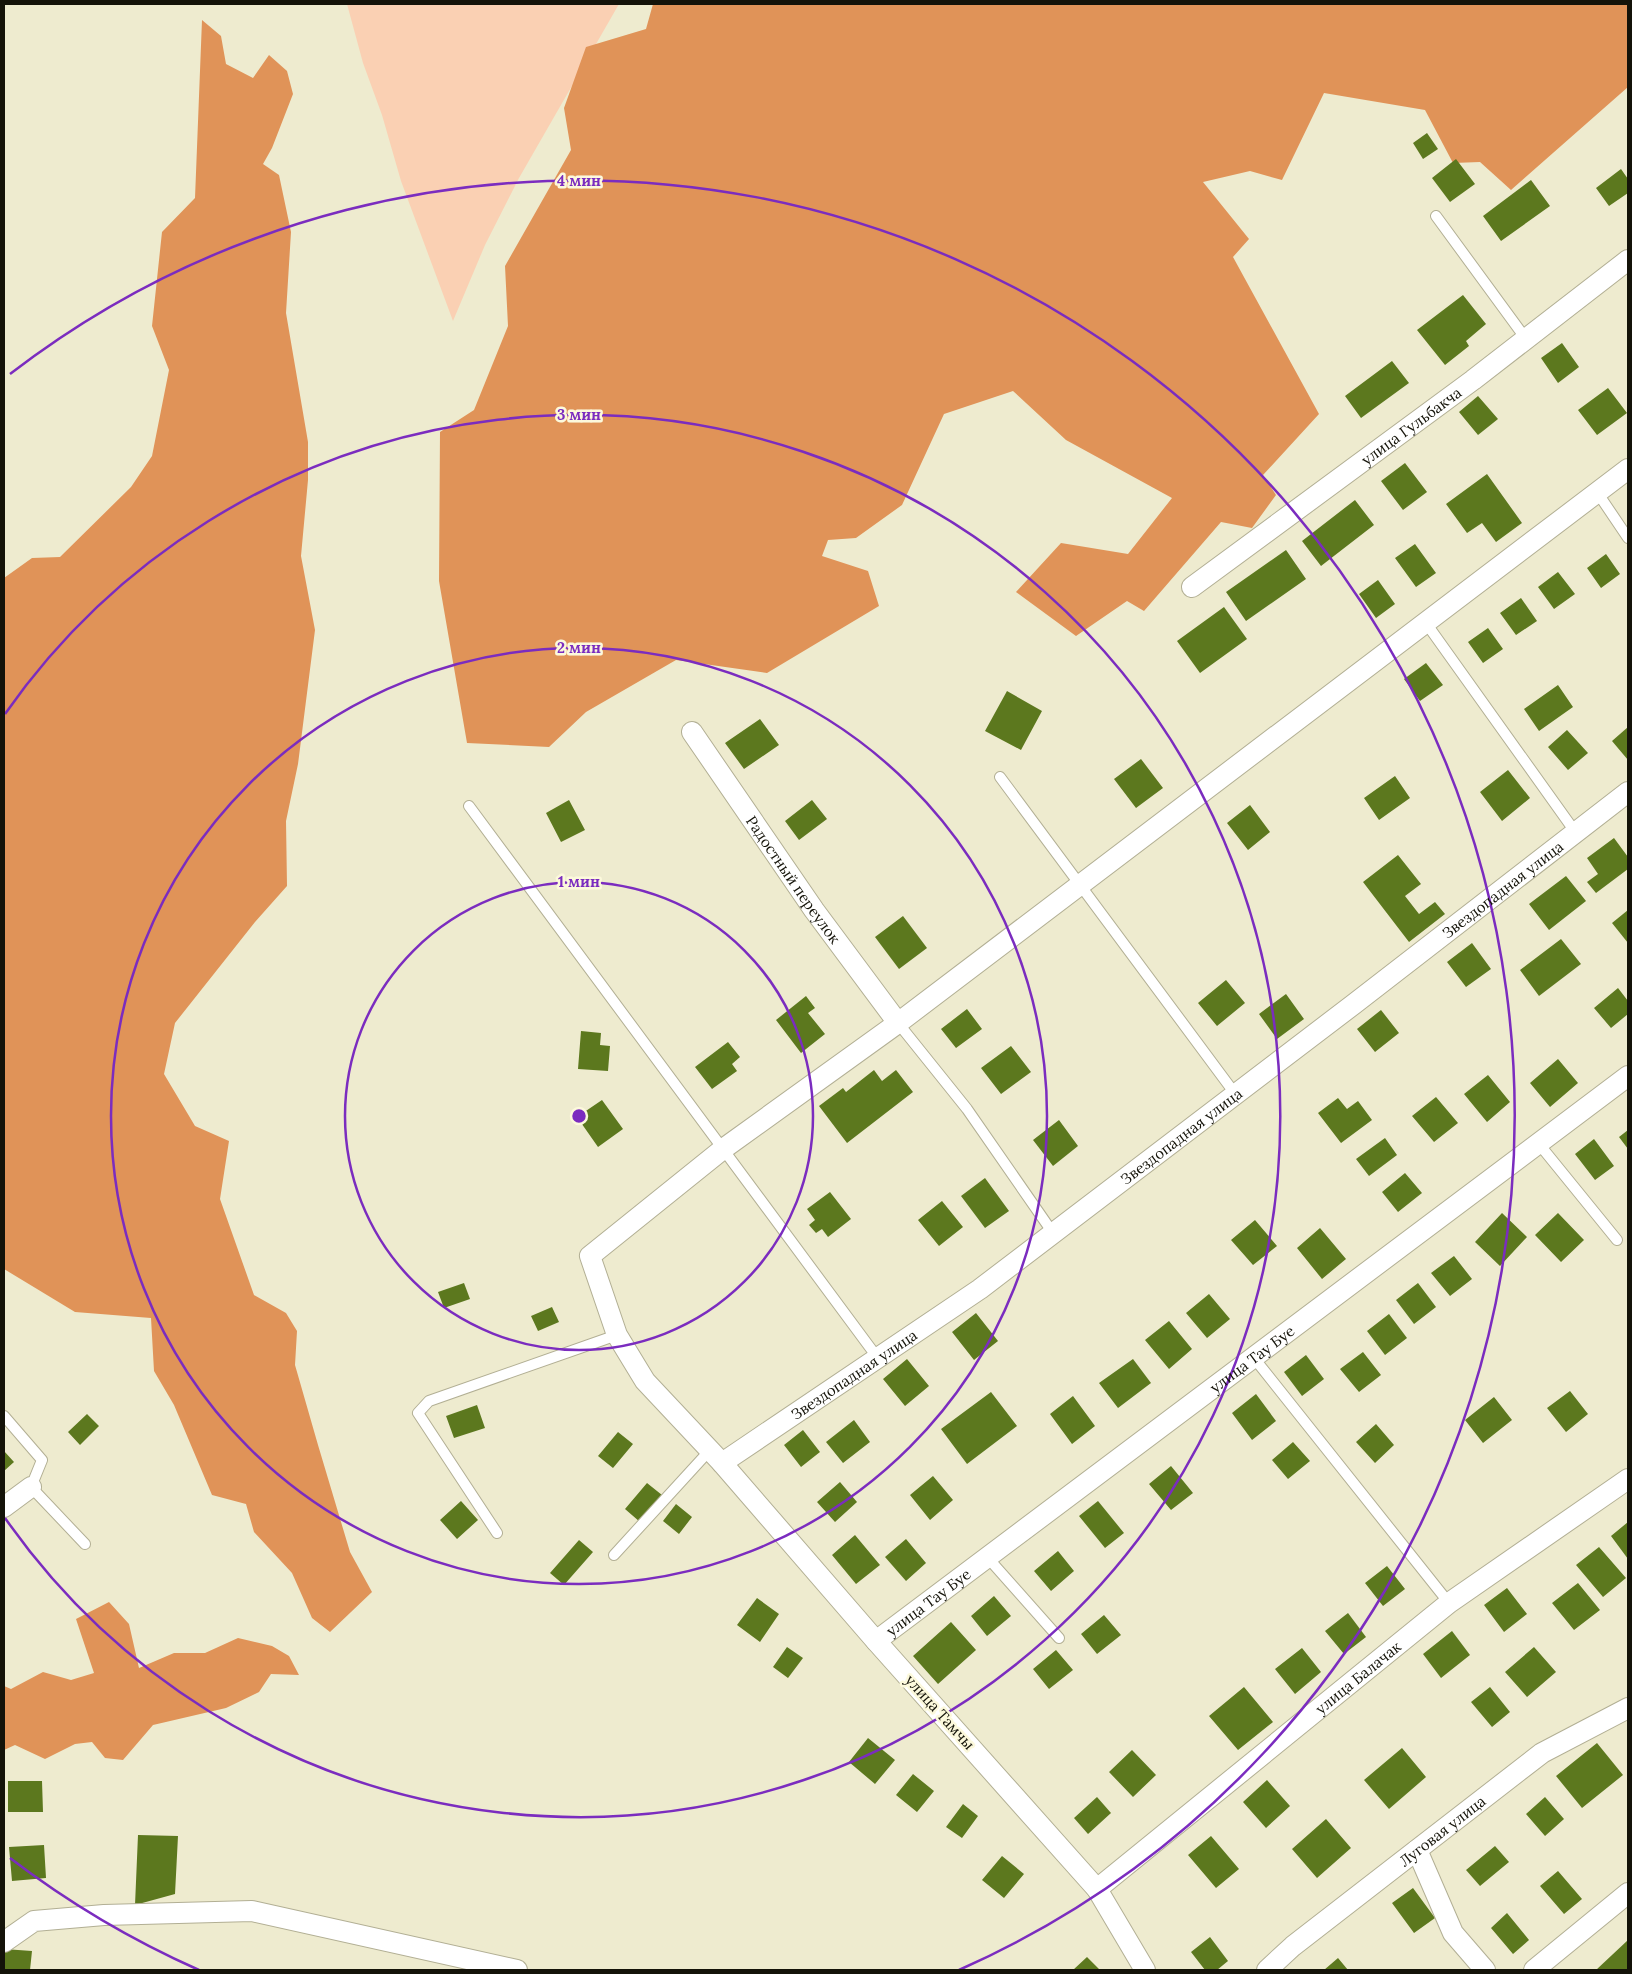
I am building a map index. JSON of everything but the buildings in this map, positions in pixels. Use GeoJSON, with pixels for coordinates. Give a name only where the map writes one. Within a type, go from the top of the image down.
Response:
{"type":"FeatureCollection","features":[{"type":"Feature","properties":{"kind":"street","name":"улица Гульбакча"},"geometry":{"type":"LineString","coordinates":[[1192,587],[1526,339],[1628,260]]}},
{"type":"Feature","properties":{"kind":"street"},"geometry":{"type":"LineString","coordinates":[[724,1149],[898,1023],[1628,469]]}},
{"type":"Feature","properties":{"kind":"street","name":"Радостный переулок"},"geometry":{"type":"LineString","coordinates":[[692,732],[814,910],[898,1023]]}},
{"type":"Feature","properties":{"kind":"street","name":"Звездопадная улица"},"geometry":{"type":"LineString","coordinates":[[716,1457],[876,1357],[980,1289],[1236,1095],[1628,792]]}},
{"type":"Feature","properties":{"kind":"street","name":"улица Тау Буе"},"geometry":{"type":"LineString","coordinates":[[876,1641],[1628,1076]]}},
{"type":"Feature","properties":{"kind":"street","name":"улица Тамчы"},"geometry":{"type":"LineString","coordinates":[[724,1149],[590,1256],[617,1335],[645,1381],[716,1457],[876,1641],[1098,1889],[1145,1970]]}},
{"type":"Feature","properties":{"kind":"street","name":"улица Балачак"},"geometry":{"type":"LineString","coordinates":[[1098,1889],[1449,1603],[1628,1479]]}},
{"type":"Feature","properties":{"kind":"street"},"geometry":{"type":"LineString","coordinates":[[4,1507],[31,1487]]}},
{"type":"Feature","properties":{"kind":"street","name":"Луговая улица"},"geometry":{"type":"LineString","coordinates":[[1267,1970],[1292,1946],[1542,1753],[1628,1708]]}},
{"type":"Feature","properties":{"kind":"street"},"geometry":{"type":"LineString","coordinates":[[1416,1850],[1454,1933],[1485,1970]]}},
{"type":"Feature","properties":{"kind":"street"},"geometry":{"type":"LineString","coordinates":[[1534,1970],[1628,1893]]}},
{"type":"Feature","properties":{"kind":"street"},"geometry":{"type":"LineString","coordinates":[[4,1942],[34,1921],[104,1915],[252,1911],[517,1970]]}},
{"type":"Feature","properties":{"kind":"lane"},"geometry":{"type":"LineString","coordinates":[[1436,216],[1526,339]]}},
{"type":"Feature","properties":{"kind":"lane"},"geometry":{"type":"LineString","coordinates":[[1597,492],[1628,538]]}},
{"type":"Feature","properties":{"kind":"lane"},"geometry":{"type":"LineString","coordinates":[[1426,623],[1576,833]]}},
{"type":"Feature","properties":{"kind":"lane"},"geometry":{"type":"LineString","coordinates":[[1000,777],[1236,1095]]}},
{"type":"Feature","properties":{"kind":"lane"},"geometry":{"type":"LineString","coordinates":[[469,806],[876,1357]]}},
{"type":"Feature","properties":{"kind":"lane"},"geometry":{"type":"LineString","coordinates":[[898,1023],[967,1109],[1053,1233]]}},
{"type":"Feature","properties":{"kind":"lane"},"geometry":{"type":"LineString","coordinates":[[1538,1144],[1617,1240]]}},
{"type":"Feature","properties":{"kind":"lane"},"geometry":{"type":"LineString","coordinates":[[497,1533],[418,1413],[429,1401],[617,1335]]}},
{"type":"Feature","properties":{"kind":"lane"},"geometry":{"type":"LineString","coordinates":[[1254,1358],[1449,1603]]}},
{"type":"Feature","properties":{"kind":"lane"},"geometry":{"type":"LineString","coordinates":[[4,1416],[42,1460],[31,1487],[85,1544]]}},
{"type":"Feature","properties":{"kind":"lane"},"geometry":{"type":"LineString","coordinates":[[614,1555],[716,1457]]}},
{"type":"Feature","properties":{"kind":"lane"},"geometry":{"type":"LineString","coordinates":[[988,1558],[1059,1638]]}},
{"type":"Feature","properties":{"kind":"shaded area"},"geometry":{"type":"Polygon","coordinates":[[[347,4],[619,4],[519,178],[485,245],[453,321],[401,181],[382,115],[363,63],[347,4]]]}},
{"type":"Feature","properties":{"kind":"shaded area"},"geometry":{"type":"Polygon","coordinates":[[[653,4],[1628,4],[1628,87],[1511,190],[1480,162],[1453,163],[1425,110],[1324,93],[1282,180],[1250,171],[1203,182],[1249,239],[1233,257],[1319,414],[1263,475],[1276,495],[1252,528],[1221,522],[1144,611],[1127,601],[1076,636],[1016,592],[1061,543],[1128,554],[1172,498],[1066,440],[1013,391],[944,414],[902,505],[856,538],[828,540],[822,556],[868,571],[879,606],[767,673],[676,660],[586,712],[549,747],[467,743],[439,581],[440,432],[474,410],[508,326],[505,266],[571,150],[564,108],[586,47],[646,29],[653,4]]]}},
{"type":"Feature","properties":{"kind":"shaded area"},"geometry":{"type":"Polygon","coordinates":[[[202,20],[221,36],[226,64],[253,78],[269,55],[287,71],[293,94],[272,148],[263,164],[279,175],[291,232],[286,313],[308,442],[308,480],[301,556],[315,630],[298,764],[286,821],[287,886],[255,922],[175,1023],[164,1074],[195,1126],[229,1141],[220,1199],[254,1295],[286,1313],[297,1331],[295,1365],[350,1552],[372,1592],[330,1632],[312,1618],[292,1573],[254,1532],[246,1504],[212,1495],[174,1405],[154,1371],[151,1318],[75,1312],[4,1269],[4,578],[32,558],[60,557],[131,487],[152,456],[169,370],[152,326],[162,232],[195,198],[202,20]]]}},
{"type":"Feature","properties":{"kind":"shaded area"},"geometry":{"type":"Polygon","coordinates":[[[109,1602],[129,1624],[139,1668],[174,1653],[205,1653],[238,1638],[272,1646],[289,1656],[299,1675],[271,1674],[259,1692],[226,1708],[153,1725],[123,1760],[105,1758],[92,1742],[75,1744],[45,1759],[15,1745],[4,1750],[4,1686],[11,1689],[43,1672],[71,1680],[94,1673],[76,1619],[109,1602]]]}}]}
